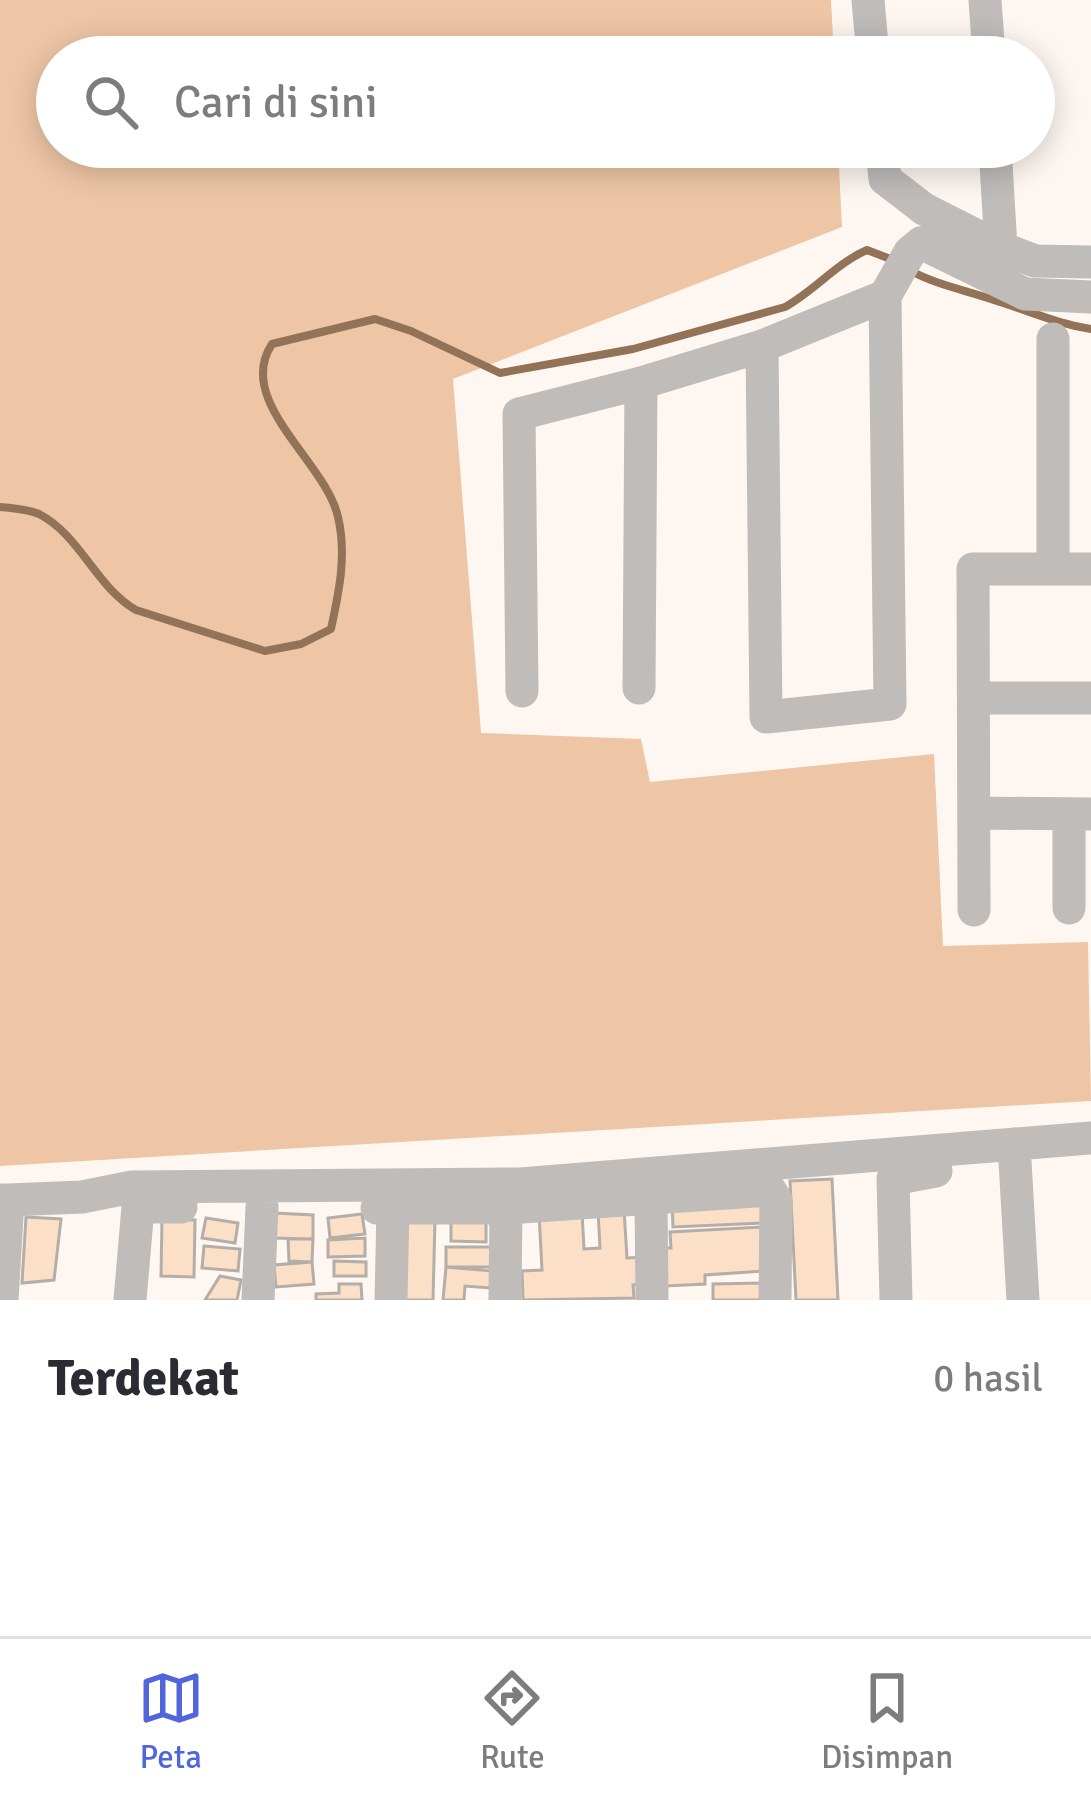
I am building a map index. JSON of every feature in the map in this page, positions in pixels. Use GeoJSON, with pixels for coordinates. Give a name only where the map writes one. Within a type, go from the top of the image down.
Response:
{"type":"FeatureCollection","features":[{"type":"Feature","properties":{"kind":"street"},"geometry":{"type":"LineString","coordinates":[[868,0],[871,36]]}},
{"type":"Feature","properties":{"kind":"street"},"geometry":{"type":"LineString","coordinates":[[985,0],[988,36]]}},
{"type":"Feature","properties":{"kind":"street"},"geometry":{"type":"LineString","coordinates":[[884,168],[885,179],[924,208],[1001,248],[1035,261],[1091,262]]}},
{"type":"Feature","properties":{"kind":"street"},"geometry":{"type":"LineString","coordinates":[[995,168],[1001,248]]}},
{"type":"Feature","properties":{"kind":"street"},"geometry":{"type":"LineString","coordinates":[[522,691],[519,414],[762,346],[897,274],[921,243],[1025,294],[1091,297]]}},
{"type":"Feature","properties":{"kind":"street"},"geometry":{"type":"LineString","coordinates":[[762,346],[766,717],[890,704],[897,274]]}},
{"type":"Feature","properties":{"kind":"street"},"geometry":{"type":"LineString","coordinates":[[1053,339],[1053,569]]}},
{"type":"Feature","properties":{"kind":"street"},"geometry":{"type":"LineString","coordinates":[[639,688],[641,383]]}},
{"type":"Feature","properties":{"kind":"street"},"geometry":{"type":"LineString","coordinates":[[974,910],[973,569],[1091,569]]}},
{"type":"Feature","properties":{"kind":"street"},"geometry":{"type":"LineString","coordinates":[[974,698],[1091,698]]}},
{"type":"Feature","properties":{"kind":"street"},"geometry":{"type":"LineString","coordinates":[[974,814],[1080,814],[1069,908]]}},
{"type":"Feature","properties":{"kind":"street"},"geometry":{"type":"LineString","coordinates":[[896,1300],[893,1179],[1091,1138]]}},
{"type":"Feature","properties":{"kind":"street"},"geometry":{"type":"LineString","coordinates":[[2,1300],[4,1200],[520,1184],[1015,1154]]}},
{"type":"Feature","properties":{"kind":"street"},"geometry":{"type":"LineString","coordinates":[[1015,1154],[1023,1300]]}},
{"type":"Feature","properties":{"kind":"street"},"geometry":{"type":"LineString","coordinates":[[140,1197],[262,1208],[506,1208],[772,1192],[776,1200],[775,1300]]}},
{"type":"Feature","properties":{"kind":"street"},"geometry":{"type":"LineString","coordinates":[[130,1300],[140,1197]]}},
{"type":"Feature","properties":{"kind":"street"},"geometry":{"type":"LineString","coordinates":[[651,1199],[652,1300]]}},
{"type":"Feature","properties":{"kind":"street"},"geometry":{"type":"LineString","coordinates":[[258,1300],[262,1208]]}},
{"type":"Feature","properties":{"kind":"street"},"geometry":{"type":"LineString","coordinates":[[391,1300],[393,1208]]}},
{"type":"Feature","properties":{"kind":"street"},"geometry":{"type":"LineString","coordinates":[[505,1300],[506,1208]]}},
{"type":"Feature","properties":{"kind":"shaded area"},"geometry":{"type":"Polygon","coordinates":[[[0,0],[831,0],[833,36],[36,36],[36,168],[839,168],[842,227],[453,379],[481,733],[641,739],[650,782],[934,754],[943,946],[1088,942],[1091,1101],[0,1166],[0,0]]]}},
{"type":"Feature","properties":{"kind":"building"},"geometry":{"type":"Polygon","coordinates":[[[832,1179],[838,1300],[796,1300],[790,1181],[832,1179]]]}},
{"type":"Feature","properties":{"kind":"building"},"geometry":{"type":"Polygon","coordinates":[[[761,1197],[763,1223],[673,1227],[672,1202],[761,1197]]]}},
{"type":"Feature","properties":{"kind":"building"},"geometry":{"type":"Polygon","coordinates":[[[624,1209],[627,1258],[647,1257],[648,1284],[633,1285],[634,1298],[523,1300],[522,1271],[542,1270],[539,1213],[582,1211],[584,1249],[600,1248],[598,1211],[624,1209]]]}},
{"type":"Feature","properties":{"kind":"building"},"geometry":{"type":"Polygon","coordinates":[[[274,1213],[313,1215],[313,1239],[272,1238],[274,1213]]]}},
{"type":"Feature","properties":{"kind":"building"},"geometry":{"type":"Polygon","coordinates":[[[362,1214],[365,1234],[330,1238],[328,1218],[362,1214]]]}},
{"type":"Feature","properties":{"kind":"building"},"geometry":{"type":"Polygon","coordinates":[[[451,1215],[486,1216],[486,1242],[451,1241],[451,1215]]]}},
{"type":"Feature","properties":{"kind":"building"},"geometry":{"type":"Polygon","coordinates":[[[26,1217],[61,1219],[54,1280],[22,1283],[26,1217]]]}},
{"type":"Feature","properties":{"kind":"building"},"geometry":{"type":"Polygon","coordinates":[[[206,1218],[238,1223],[235,1243],[202,1238],[206,1218]]]}},
{"type":"Feature","properties":{"kind":"building"},"geometry":{"type":"Polygon","coordinates":[[[406,1218],[435,1219],[433,1300],[404,1300],[406,1218]]]}},
{"type":"Feature","properties":{"kind":"building"},"geometry":{"type":"Polygon","coordinates":[[[162,1219],[195,1220],[194,1277],[161,1276],[162,1219]]]}},
{"type":"Feature","properties":{"kind":"building"},"geometry":{"type":"Polygon","coordinates":[[[761,1227],[764,1271],[705,1275],[705,1284],[666,1286],[664,1248],[671,1248],[670,1232],[761,1227]]]}},
{"type":"Feature","properties":{"kind":"building"},"geometry":{"type":"Polygon","coordinates":[[[365,1238],[365,1256],[328,1257],[328,1240],[365,1238]]]}},
{"type":"Feature","properties":{"kind":"building"},"geometry":{"type":"Polygon","coordinates":[[[288,1239],[313,1239],[312,1262],[289,1261],[288,1239]]]}},
{"type":"Feature","properties":{"kind":"building"},"geometry":{"type":"Polygon","coordinates":[[[204,1246],[240,1249],[238,1271],[202,1268],[204,1246]]]}},
{"type":"Feature","properties":{"kind":"building"},"geometry":{"type":"Polygon","coordinates":[[[446,1247],[496,1247],[496,1267],[446,1267],[446,1247]]]}},
{"type":"Feature","properties":{"kind":"building"},"geometry":{"type":"Polygon","coordinates":[[[334,1261],[366,1262],[366,1276],[334,1276],[334,1261]]]}},
{"type":"Feature","properties":{"kind":"building"},"geometry":{"type":"Polygon","coordinates":[[[312,1262],[314,1284],[276,1287],[274,1265],[312,1262]]]}},
{"type":"Feature","properties":{"kind":"building"},"geometry":{"type":"Polygon","coordinates":[[[446,1267],[492,1271],[490,1288],[465,1286],[464,1300],[443,1300],[446,1267]]]}},
{"type":"Feature","properties":{"kind":"building"},"geometry":{"type":"Polygon","coordinates":[[[220,1276],[241,1280],[237,1300],[205,1300],[220,1276]]]}},
{"type":"Feature","properties":{"kind":"building"},"geometry":{"type":"Polygon","coordinates":[[[762,1283],[762,1300],[713,1300],[713,1284],[762,1283]]]}},
{"type":"Feature","properties":{"kind":"building"},"geometry":{"type":"Polygon","coordinates":[[[339,1284],[361,1284],[362,1300],[316,1300],[316,1294],[339,1293],[339,1284]]]}},
{"type":"Feature","properties":{"kind":"waterway"},"geometry":{"type":"LineString","coordinates":[[0,507],[35,512],[53,523],[110,588],[136,610],[265,651],[301,644],[331,629],[341,573],[341,531],[330,496],[273,409],[263,366],[272,344],[375,319],[500,373],[633,349],[785,307],[867,250],[893,260]]}},
{"type":"Feature","properties":{"kind":"waterway"},"geometry":{"type":"LineString","coordinates":[[911,271],[1091,329]]}}]}
